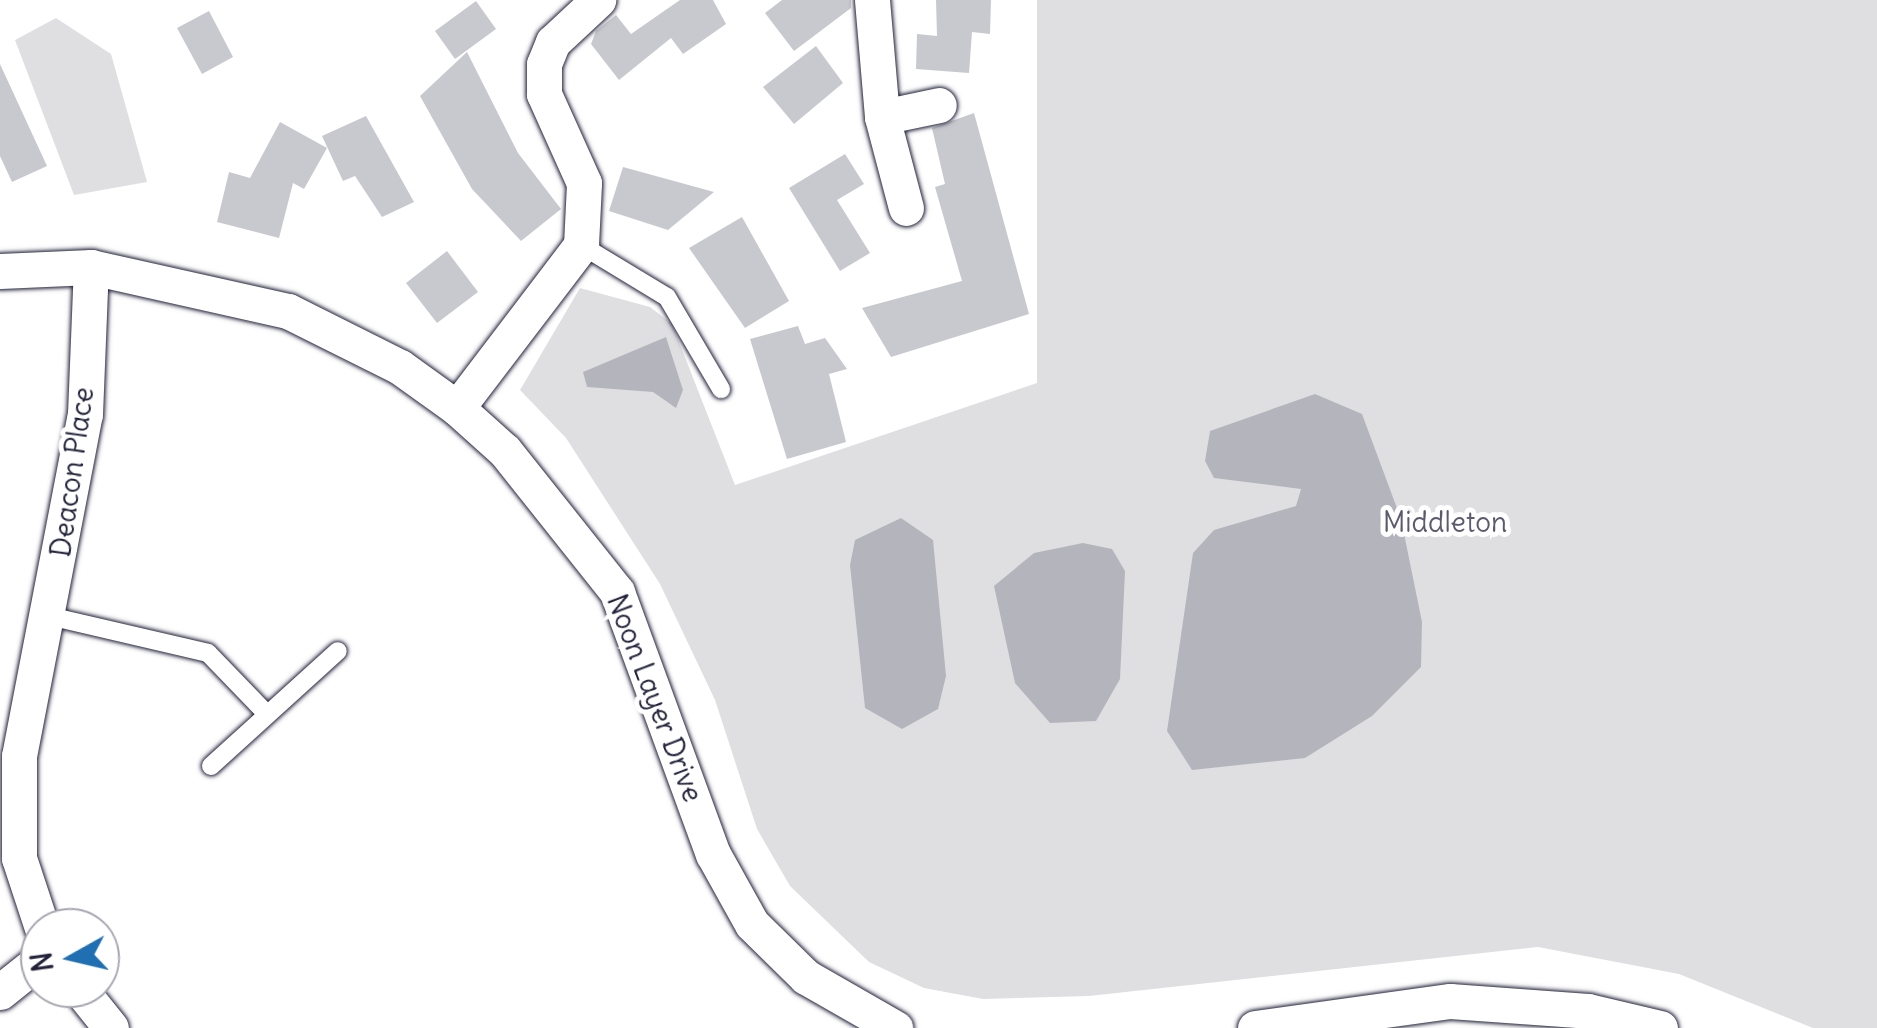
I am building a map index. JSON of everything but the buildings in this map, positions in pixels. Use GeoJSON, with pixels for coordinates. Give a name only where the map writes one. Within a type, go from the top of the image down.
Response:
{"type":"FeatureCollection","features":[{"type":"Feature","properties":{"kind":"street"},"geometry":{"type":"LineString","coordinates":[[457,408],[581,245],[584,183],[544,94],[544,64],[554,42],[598,0]]}},
{"type":"Feature","properties":{"kind":"street"},"geometry":{"type":"LineString","coordinates":[[872,0],[882,117],[906,208]]}},
{"type":"Feature","properties":{"kind":"street"},"geometry":{"type":"LineString","coordinates":[[882,117],[939,106]]}},
{"type":"Feature","properties":{"kind":"street","name":"Noon Layer Drive"},"geometry":{"type":"LineString","coordinates":[[0,271],[90,267],[288,310],[400,367],[457,408],[504,451],[617,592],[714,854],[752,924],[806,977],[894,1028]]}},
{"type":"Feature","properties":{"kind":"street","name":"Deacon Place"},"geometry":{"type":"LineString","coordinates":[[35,908],[19,858],[14,695],[45,615],[85,414],[90,267]]}},
{"type":"Feature","properties":{"kind":"street"},"geometry":{"type":"LineString","coordinates":[[0,992],[20,976]]}},
{"type":"Feature","properties":{"kind":"street"},"geometry":{"type":"LineString","coordinates":[[1255,1028],[1450,1001],[1588,1011],[1660,1028]]}},
{"type":"Feature","properties":{"kind":"street"},"geometry":{"type":"LineString","coordinates":[[95,1008],[111,1028]]}},
{"type":"Feature","properties":{"kind":"lane"},"geometry":{"type":"LineString","coordinates":[[581,245],[667,297],[721,389]]}},
{"type":"Feature","properties":{"kind":"lane"},"geometry":{"type":"LineString","coordinates":[[45,615],[208,653],[266,714]]}},
{"type":"Feature","properties":{"kind":"lane"},"geometry":{"type":"LineString","coordinates":[[212,766],[338,651]]}},
{"type":"Feature","properties":{"kind":"green space","name":"Middleton"},"geometry":{"type":"Polygon","coordinates":[[[1037,0],[1877,0],[1877,1028],[1813,1028],[1679,974],[1538,947],[1089,996],[983,999],[924,988],[869,962],[790,886],[757,829],[715,700],[660,584],[566,438],[520,390],[580,288],[650,307],[672,324],[735,485],[1037,383],[1037,0]]]}},
{"type":"Feature","properties":{"kind":"green space"},"geometry":{"type":"Polygon","coordinates":[[[56,18],[111,54],[147,182],[74,195],[15,40],[56,18]]]}},
{"type":"Feature","properties":{"kind":"shaded area"},"geometry":{"type":"Polygon","coordinates":[[[666,337],[683,390],[676,408],[653,392],[587,387],[583,372],[666,337]]]}},
{"type":"Feature","properties":{"kind":"shaded area"},"geometry":{"type":"Polygon","coordinates":[[[1315,394],[1362,414],[1401,519],[1422,622],[1421,667],[1372,716],[1305,758],[1192,770],[1167,731],[1193,553],[1214,530],[1296,506],[1301,489],[1214,478],[1205,461],[1210,431],[1315,394]]]}},
{"type":"Feature","properties":{"kind":"shaded area"},"geometry":{"type":"Polygon","coordinates":[[[901,518],[933,540],[946,676],[938,709],[902,729],[865,708],[850,565],[855,540],[901,518]]]}},
{"type":"Feature","properties":{"kind":"shaded area"},"geometry":{"type":"Polygon","coordinates":[[[1083,543],[1112,549],[1125,571],[1120,679],[1096,721],[1050,723],[1015,683],[994,586],[1034,553],[1083,543]]]}}]}
